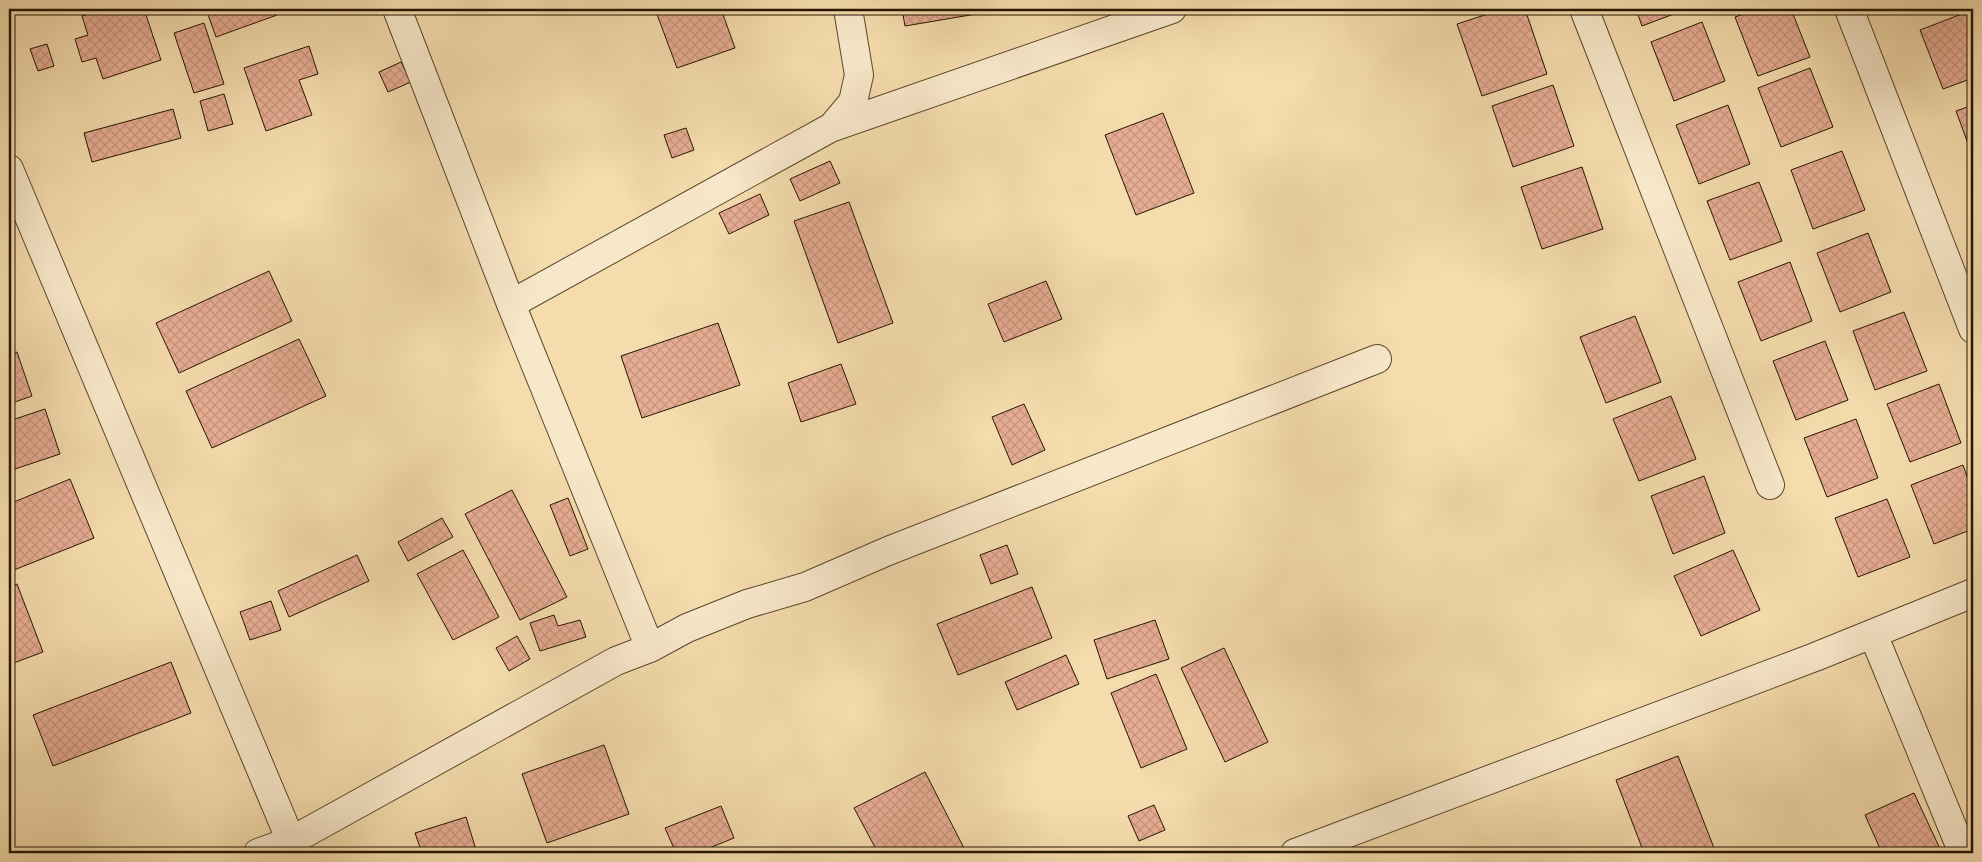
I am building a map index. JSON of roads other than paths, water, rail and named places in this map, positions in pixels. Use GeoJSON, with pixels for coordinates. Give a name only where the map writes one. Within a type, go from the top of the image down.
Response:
{"type":"FeatureCollection","features":[{"type":"Feature","properties":{"kind":"street"},"geometry":{"type":"LineString","coordinates":[[397,9],[511,304],[650,648]]}},
{"type":"Feature","properties":{"kind":"street"},"geometry":{"type":"LineString","coordinates":[[832,127],[853,102],[859,75],[848,9]]}},
{"type":"Feature","properties":{"kind":"street"},"geometry":{"type":"LineString","coordinates":[[511,304],[832,127],[1172,9]]}},
{"type":"Feature","properties":{"kind":"street"},"geometry":{"type":"LineString","coordinates":[[1584,9],[1770,485]]}},
{"type":"Feature","properties":{"kind":"street"},"geometry":{"type":"LineString","coordinates":[[1849,9],[1973,329]]}},
{"type":"Feature","properties":{"kind":"street"},"geometry":{"type":"LineString","coordinates":[[9,169],[293,847]]}},
{"type":"Feature","properties":{"kind":"street"},"geometry":{"type":"LineString","coordinates":[[258,853],[293,847],[616,661],[650,648],[687,628],[747,604],[805,587],[888,551],[1377,359]]}},
{"type":"Feature","properties":{"kind":"street"},"geometry":{"type":"LineString","coordinates":[[1295,853],[1873,634],[1973,593]]}},
{"type":"Feature","properties":{"kind":"street"},"geometry":{"type":"LineString","coordinates":[[1873,634],[1963,853]]}}]}
